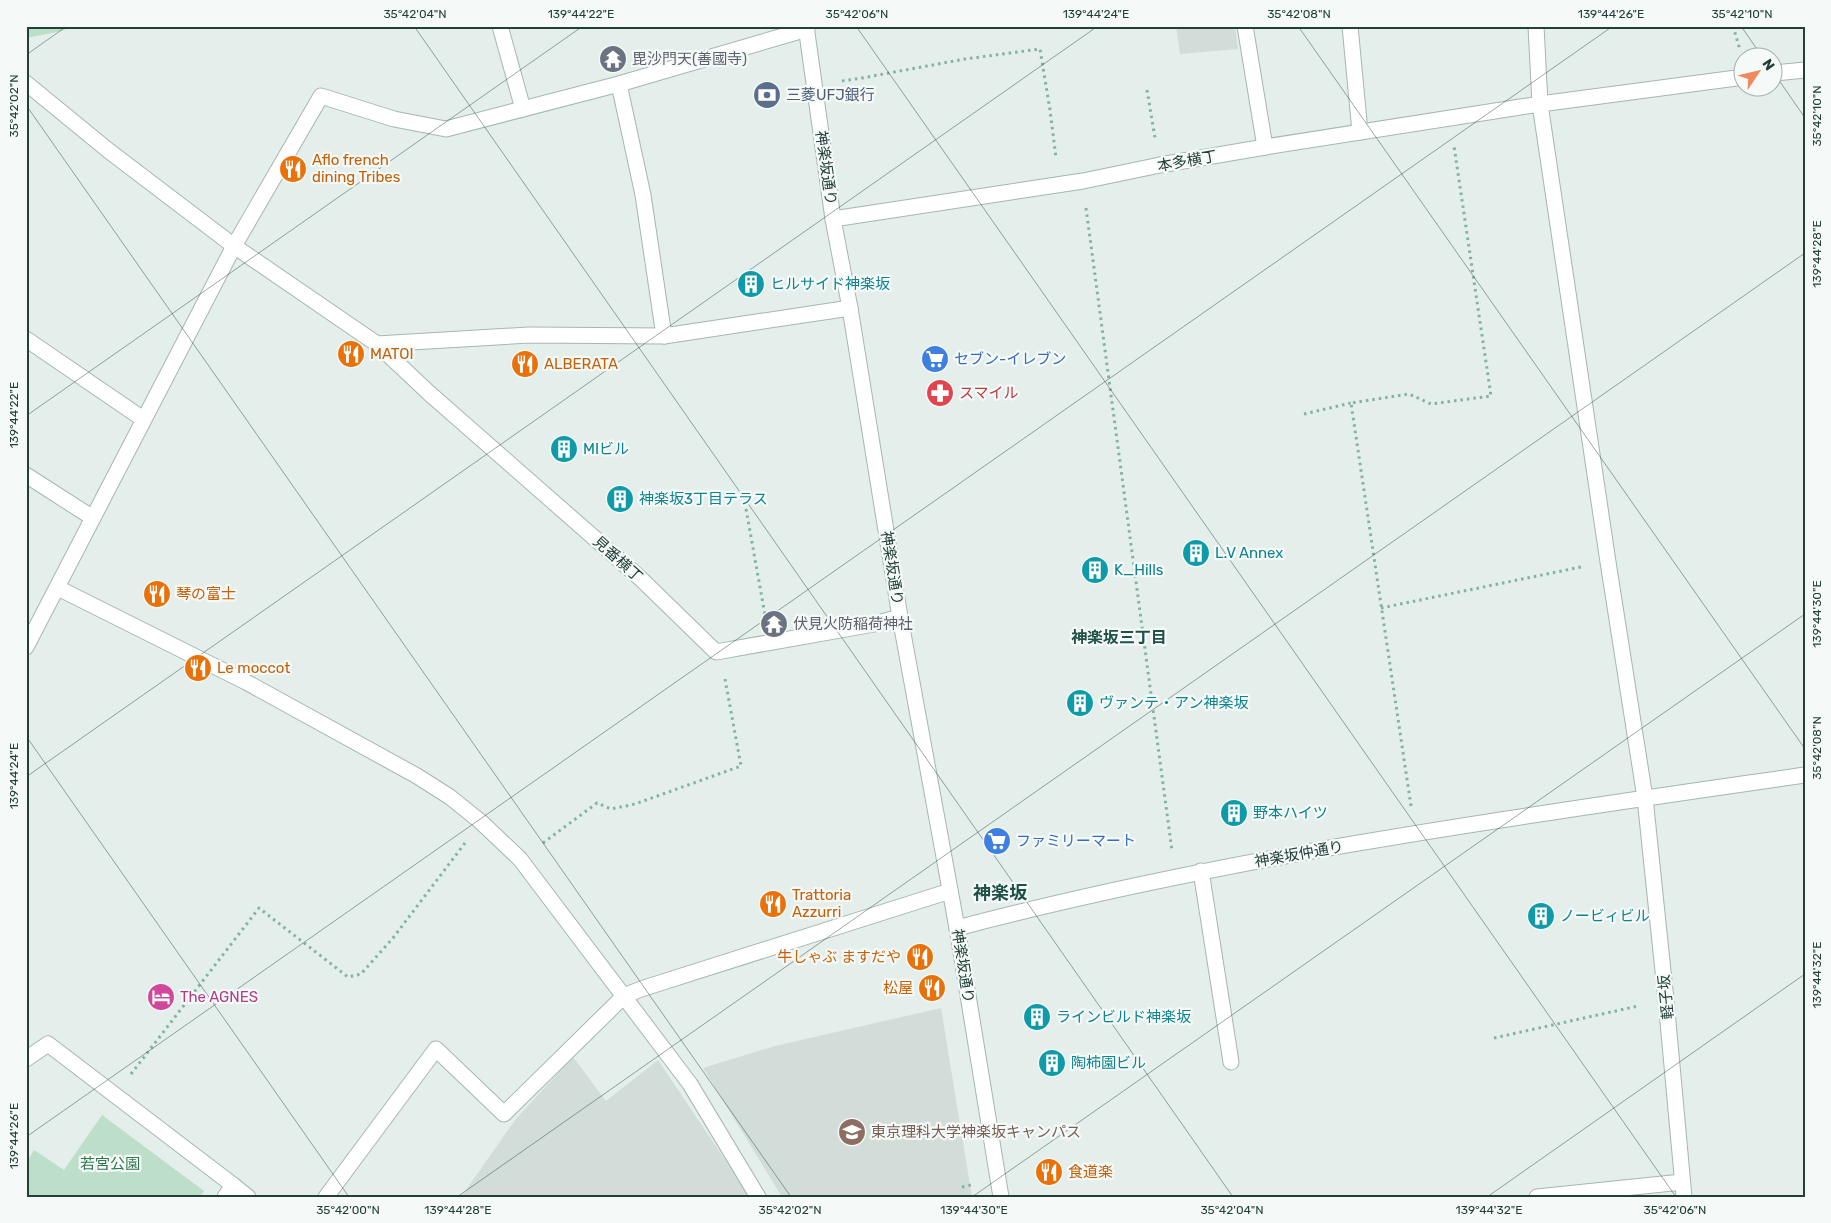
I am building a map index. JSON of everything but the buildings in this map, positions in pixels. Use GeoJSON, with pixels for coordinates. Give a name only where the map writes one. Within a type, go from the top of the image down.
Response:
{"type":"FeatureCollection","features":[{"type":"Feature","properties":{"kind":"street"},"geometry":{"type":"LineString","coordinates":[[500,26],[523,108]]}},
{"type":"Feature","properties":{"kind":"street"},"geometry":{"type":"LineString","coordinates":[[1245,26],[1265,147]]}},
{"type":"Feature","properties":{"kind":"street"},"geometry":{"type":"LineString","coordinates":[[1350,26],[1360,132]]}},
{"type":"Feature","properties":{"kind":"street","name":"軽子坂"},"geometry":{"type":"LineString","coordinates":[[1536,26],[1540,104],[1645,798],[1683,1189]]}},
{"type":"Feature","properties":{"kind":"street"},"geometry":{"type":"LineString","coordinates":[[26,647],[234,246],[321,96],[394,119],[446,128],[619,84],[806,28]]}},
{"type":"Feature","properties":{"kind":"street","name":"神楽坂通り"},"geometry":{"type":"LineString","coordinates":[[806,28],[833,219],[850,308],[900,617],[957,928],[1001,1197]]}},
{"type":"Feature","properties":{"kind":"street"},"geometry":{"type":"LineString","coordinates":[[1784,72],[1805,70]]}},
{"type":"Feature","properties":{"kind":"street","name":"本多横丁"},"geometry":{"type":"LineString","coordinates":[[833,219],[1060,185],[1160,165],[1360,132],[1540,104],[1734,78]]}},
{"type":"Feature","properties":{"kind":"street","name":"見番横丁"},"geometry":{"type":"LineString","coordinates":[[26,84],[109,151],[234,246],[377,344],[429,393],[640,578],[716,652],[720,651]]}},
{"type":"Feature","properties":{"kind":"street"},"geometry":{"type":"LineString","coordinates":[[619,84],[643,196],[664,336]]}},
{"type":"Feature","properties":{"kind":"street"},"geometry":{"type":"LineString","coordinates":[[377,344],[529,335],[664,336],[850,308]]}},
{"type":"Feature","properties":{"kind":"street"},"geometry":{"type":"LineString","coordinates":[[26,339],[143,419]]}},
{"type":"Feature","properties":{"kind":"street"},"geometry":{"type":"LineString","coordinates":[[26,475],[94,518]]}},
{"type":"Feature","properties":{"kind":"street"},"geometry":{"type":"LineString","coordinates":[[58,588],[246,682],[417,776],[450,797],[481,822],[520,859],[690,1084],[758,1197]]}},
{"type":"Feature","properties":{"kind":"street"},"geometry":{"type":"LineString","coordinates":[[720,651],[874,624],[900,617]]}},
{"type":"Feature","properties":{"kind":"street","name":"神楽坂仲通り"},"geometry":{"type":"LineString","coordinates":[[957,928],[1201,871],[1415,833],[1805,775]]}},
{"type":"Feature","properties":{"kind":"street"},"geometry":{"type":"LineString","coordinates":[[1201,871],[1231,1062]]}},
{"type":"Feature","properties":{"kind":"street"},"geometry":{"type":"LineString","coordinates":[[326,1197],[436,1049],[504,1114],[624,996],[650,986],[950,891]]}},
{"type":"Feature","properties":{"kind":"street"},"geometry":{"type":"LineString","coordinates":[[26,1059],[48,1044],[229,1191],[248,1197]]}},
{"type":"Feature","properties":{"kind":"street"},"geometry":{"type":"LineString","coordinates":[[1537,1197],[1683,1189]]}},
{"type":"Feature","properties":{"kind":"path"},"geometry":{"type":"LineString","coordinates":[[1733,26],[1739,48]]}},
{"type":"Feature","properties":{"kind":"path"},"geometry":{"type":"LineString","coordinates":[[839,81],[964,59],[1040,49],[1060,185]]}},
{"type":"Feature","properties":{"kind":"path"},"geometry":{"type":"LineString","coordinates":[[1148,90],[1160,165]]}},
{"type":"Feature","properties":{"kind":"path"},"geometry":{"type":"LineString","coordinates":[[1304,414],[1351,403],[1410,394],[1431,404],[1491,396],[1450,118]]}},
{"type":"Feature","properties":{"kind":"path"},"geometry":{"type":"LineString","coordinates":[[1083,181],[1170,838]]}},
{"type":"Feature","properties":{"kind":"path"},"geometry":{"type":"LineString","coordinates":[[1351,403],[1415,833]]}},
{"type":"Feature","properties":{"kind":"path"},"geometry":{"type":"LineString","coordinates":[[746,509],[770,642]]}},
{"type":"Feature","properties":{"kind":"path"},"geometry":{"type":"LineString","coordinates":[[1381,608],[1608,562]]}},
{"type":"Feature","properties":{"kind":"path"},"geometry":{"type":"LineString","coordinates":[[520,859],[597,803],[611,809],[635,804],[741,766],[720,651]]}},
{"type":"Feature","properties":{"kind":"path"},"geometry":{"type":"LineString","coordinates":[[114,1096],[259,908],[348,977],[361,974],[393,938],[481,822]]}},
{"type":"Feature","properties":{"kind":"path"},"geometry":{"type":"LineString","coordinates":[[1494,1038],[1666,1000]]}},
{"type":"Feature","properties":{"kind":"shaded area"},"geometry":{"type":"Polygon","coordinates":[[[1176,26],[1235,26],[1238,49],[1180,54],[1176,26]]]}},
{"type":"Feature","properties":{"kind":"shaded area","name":"東京理科大学神楽坂キャンパス"},"geometry":{"type":"Polygon","coordinates":[[[941,1008],[972,1197],[782,1197],[703,1068],[775,1046],[941,1008]]]}},
{"type":"Feature","properties":{"kind":"shaded area"},"geometry":{"type":"Polygon","coordinates":[[[573,1057],[606,1101],[658,1060],[750,1197],[461,1197],[515,1120],[573,1057]]]}},
{"type":"Feature","properties":{"kind":"green space"},"geometry":{"type":"Polygon","coordinates":[[[26,26],[71,26],[62,31],[26,38],[26,26]]]}},
{"type":"Feature","properties":{"kind":"green space","name":"若宮公園"},"geometry":{"type":"Polygon","coordinates":[[[102,1115],[204,1191],[200,1197],[26,1197],[26,1163],[34,1150],[64,1170],[102,1115]]]}},
{"type":"Feature","properties":{"kind":"place","name":"毘沙門天(善國寺)"},"geometry":{"type":"Point","coordinates":[613,59]}},
{"type":"Feature","properties":{"kind":"place","name":"三菱UFJ銀行"},"geometry":{"type":"Point","coordinates":[767,95]}},
{"type":"Feature","properties":{"kind":"place","name":"Aflo french dining Tribes"},"geometry":{"type":"Point","coordinates":[293,169]}},
{"type":"Feature","properties":{"kind":"place","name":"ヒルサイド神楽坂"},"geometry":{"type":"Point","coordinates":[751,284]}},
{"type":"Feature","properties":{"kind":"place","name":"MATOI"},"geometry":{"type":"Point","coordinates":[351,354]}},
{"type":"Feature","properties":{"kind":"place","name":"セブン-イレブン"},"geometry":{"type":"Point","coordinates":[935,359]}},
{"type":"Feature","properties":{"kind":"place","name":"ALBERATA"},"geometry":{"type":"Point","coordinates":[525,364]}},
{"type":"Feature","properties":{"kind":"place","name":"スマイル"},"geometry":{"type":"Point","coordinates":[940,393]}},
{"type":"Feature","properties":{"kind":"place","name":"MIビル"},"geometry":{"type":"Point","coordinates":[564,449]}},
{"type":"Feature","properties":{"kind":"place","name":"神楽坂3丁目テラス"},"geometry":{"type":"Point","coordinates":[620,499]}},
{"type":"Feature","properties":{"kind":"place","name":"L.V Annex"},"geometry":{"type":"Point","coordinates":[1196,553]}},
{"type":"Feature","properties":{"kind":"place","name":"K_Hills"},"geometry":{"type":"Point","coordinates":[1095,570]}},
{"type":"Feature","properties":{"kind":"place","name":"琴の富士"},"geometry":{"type":"Point","coordinates":[157,594]}},
{"type":"Feature","properties":{"kind":"place","name":"伏見火防稲荷神社"},"geometry":{"type":"Point","coordinates":[774,624]}},
{"type":"Feature","properties":{"kind":"place","name":"Le moccot"},"geometry":{"type":"Point","coordinates":[198,668]}},
{"type":"Feature","properties":{"kind":"place","name":"ヴァンテ・アン神楽坂"},"geometry":{"type":"Point","coordinates":[1080,703]}},
{"type":"Feature","properties":{"kind":"place","name":"野本ハイツ"},"geometry":{"type":"Point","coordinates":[1234,813]}},
{"type":"Feature","properties":{"kind":"place","name":"ファミリーマート"},"geometry":{"type":"Point","coordinates":[997,841]}},
{"type":"Feature","properties":{"kind":"place","name":"Trattoria Azzurri"},"geometry":{"type":"Point","coordinates":[773,904]}},
{"type":"Feature","properties":{"kind":"place","name":"ノービィビル"},"geometry":{"type":"Point","coordinates":[1541,916]}},
{"type":"Feature","properties":{"kind":"place","name":"牛しゃぶ ますだや"},"geometry":{"type":"Point","coordinates":[920,957]}},
{"type":"Feature","properties":{"kind":"place","name":"松屋"},"geometry":{"type":"Point","coordinates":[932,988]}},
{"type":"Feature","properties":{"kind":"place","name":"The AGNES"},"geometry":{"type":"Point","coordinates":[161,997]}},
{"type":"Feature","properties":{"kind":"place","name":"ラインビルド神楽坂"},"geometry":{"type":"Point","coordinates":[1037,1017]}},
{"type":"Feature","properties":{"kind":"place","name":"陶柿園ビル"},"geometry":{"type":"Point","coordinates":[1052,1063]}},
{"type":"Feature","properties":{"kind":"place","name":"東京理科大学神楽坂キャンパス"},"geometry":{"type":"Point","coordinates":[852,1132]}},
{"type":"Feature","properties":{"kind":"place","name":"食道楽"},"geometry":{"type":"Point","coordinates":[1049,1172]}},
{"type":"Feature","properties":{"kind":"district","name":"神楽坂三丁目"},"geometry":{"type":"Point","coordinates":[1119,637]}},
{"type":"Feature","properties":{"kind":"district","name":"神楽坂"},"geometry":{"type":"Point","coordinates":[1000,893]}}]}
